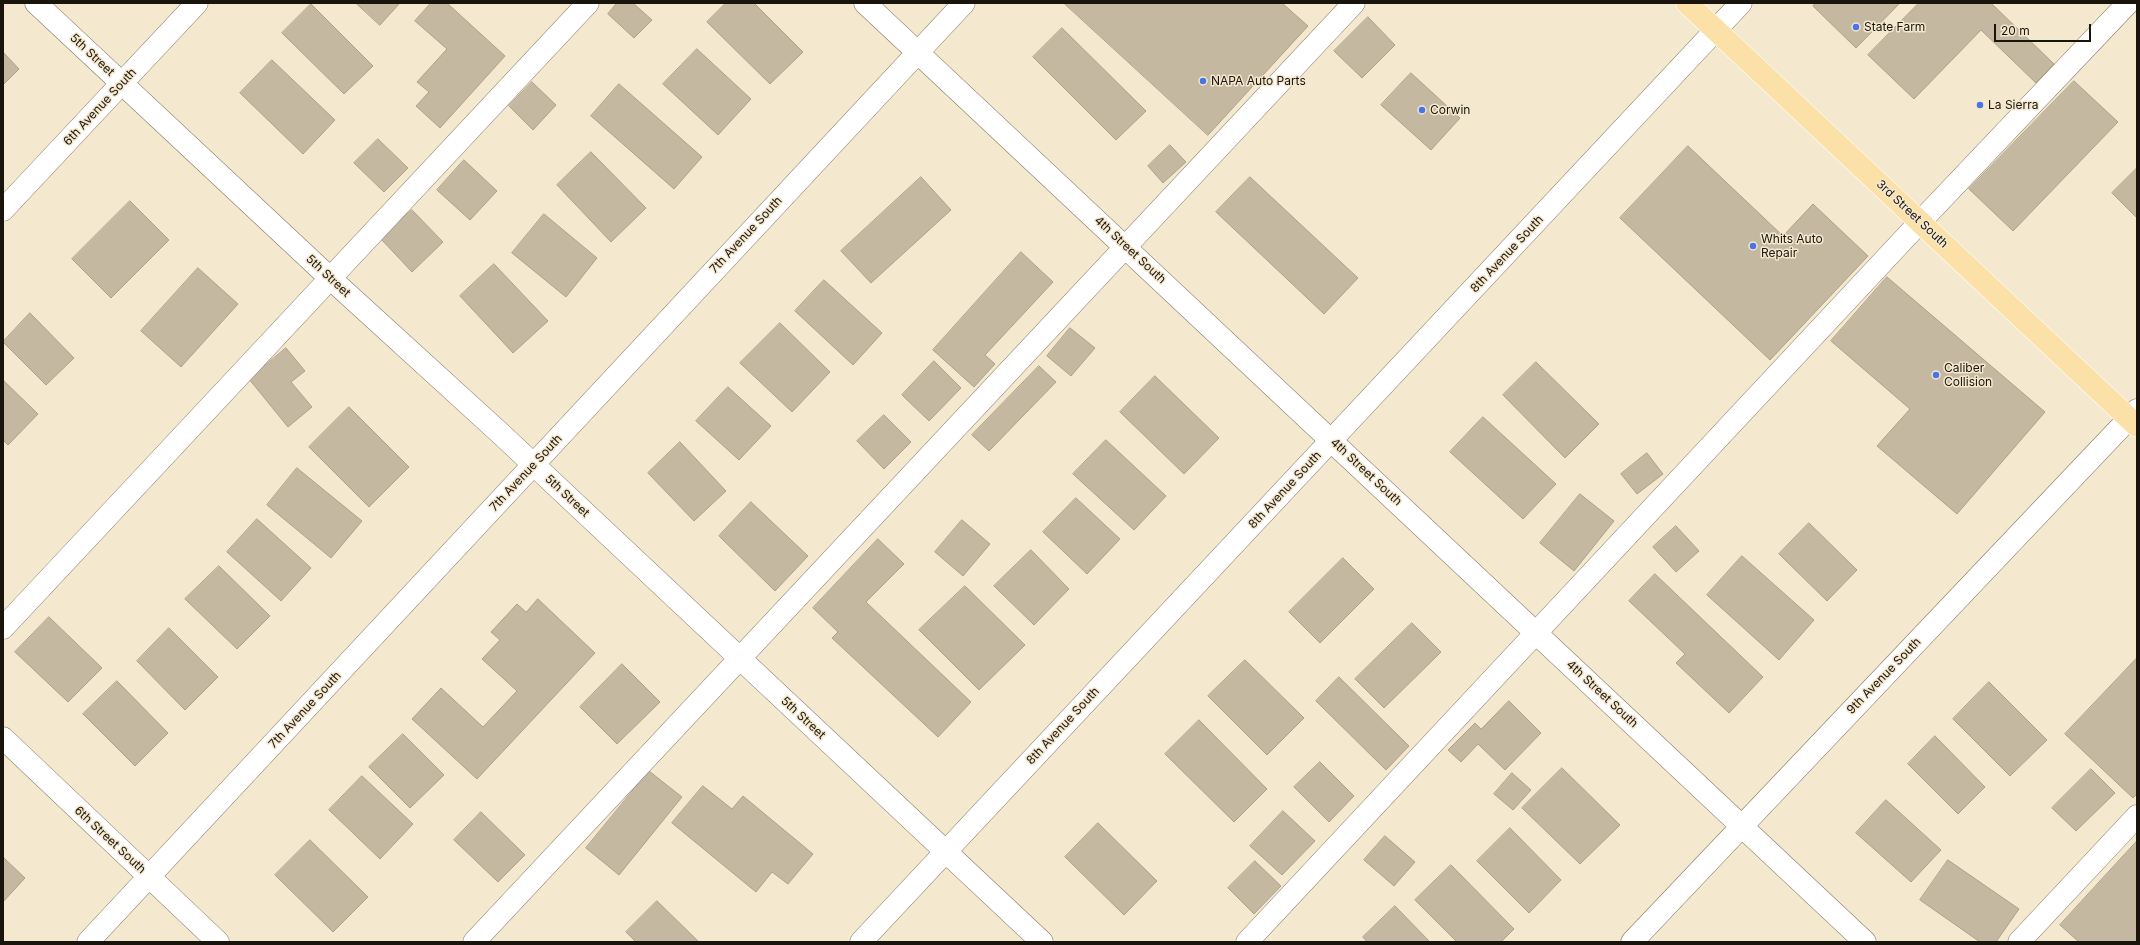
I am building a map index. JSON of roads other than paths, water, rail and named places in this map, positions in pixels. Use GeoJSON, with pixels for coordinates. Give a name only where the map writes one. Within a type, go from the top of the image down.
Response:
{"type":"FeatureCollection","features":[{"type":"Feature","properties":{"kind":"main road","name":"3rd Street South"},"geometry":{"type":"LineString","coordinates":[[1687,3],[1920,222],[2134,418]]}},
{"type":"Feature","properties":{"kind":"street","name":"5th Street"},"geometry":{"type":"LineString","coordinates":[[36,3],[331,279],[533,465],[1042,942]]}},
{"type":"Feature","properties":{"kind":"street","name":"6th Avenue South"},"geometry":{"type":"LineString","coordinates":[[3,210],[197,3]]}},
{"type":"Feature","properties":{"kind":"street"},"geometry":{"type":"LineString","coordinates":[[3,628],[588,3]]}},
{"type":"Feature","properties":{"kind":"street","name":"4th Street South"},"geometry":{"type":"LineString","coordinates":[[865,3],[1126,246],[1866,942]]}},
{"type":"Feature","properties":{"kind":"street","name":"7th Avenue South"},"geometry":{"type":"LineString","coordinates":[[88,942],[150,878],[917,51],[964,3]]}},
{"type":"Feature","properties":{"kind":"street"},"geometry":{"type":"LineString","coordinates":[[474,942],[1354,3]]}},
{"type":"Feature","properties":{"kind":"street","name":"8th Avenue South"},"geometry":{"type":"LineString","coordinates":[[861,942],[1741,3]]}},
{"type":"Feature","properties":{"kind":"street"},"geometry":{"type":"LineString","coordinates":[[1247,942],[1920,222],[2128,3]]}},
{"type":"Feature","properties":{"kind":"street","name":"9th Avenue South"},"geometry":{"type":"LineString","coordinates":[[1632,942],[1741,826],[2134,418]]}},
{"type":"Feature","properties":{"kind":"street","name":"6th Street South"},"geometry":{"type":"LineString","coordinates":[[3,738],[218,942]]}},
{"type":"Feature","properties":{"kind":"street"},"geometry":{"type":"LineString","coordinates":[[2019,942],[2137,816]]}},
{"type":"Feature","properties":{"kind":"place","name":"State Farm"},"geometry":{"type":"Point","coordinates":[1856,27]}},
{"type":"Feature","properties":{"kind":"place","name":"NAPA Auto Parts"},"geometry":{"type":"Point","coordinates":[1203,81]}},
{"type":"Feature","properties":{"kind":"place","name":"La Sierra"},"geometry":{"type":"Point","coordinates":[1980,105]}},
{"type":"Feature","properties":{"kind":"place","name":"Corwin"},"geometry":{"type":"Point","coordinates":[1422,110]}},
{"type":"Feature","properties":{"kind":"place","name":"Whits Auto Repair"},"geometry":{"type":"Point","coordinates":[1753,246]}},
{"type":"Feature","properties":{"kind":"place","name":"Caliber Collision"},"geometry":{"type":"Point","coordinates":[1936,375]}}]}
